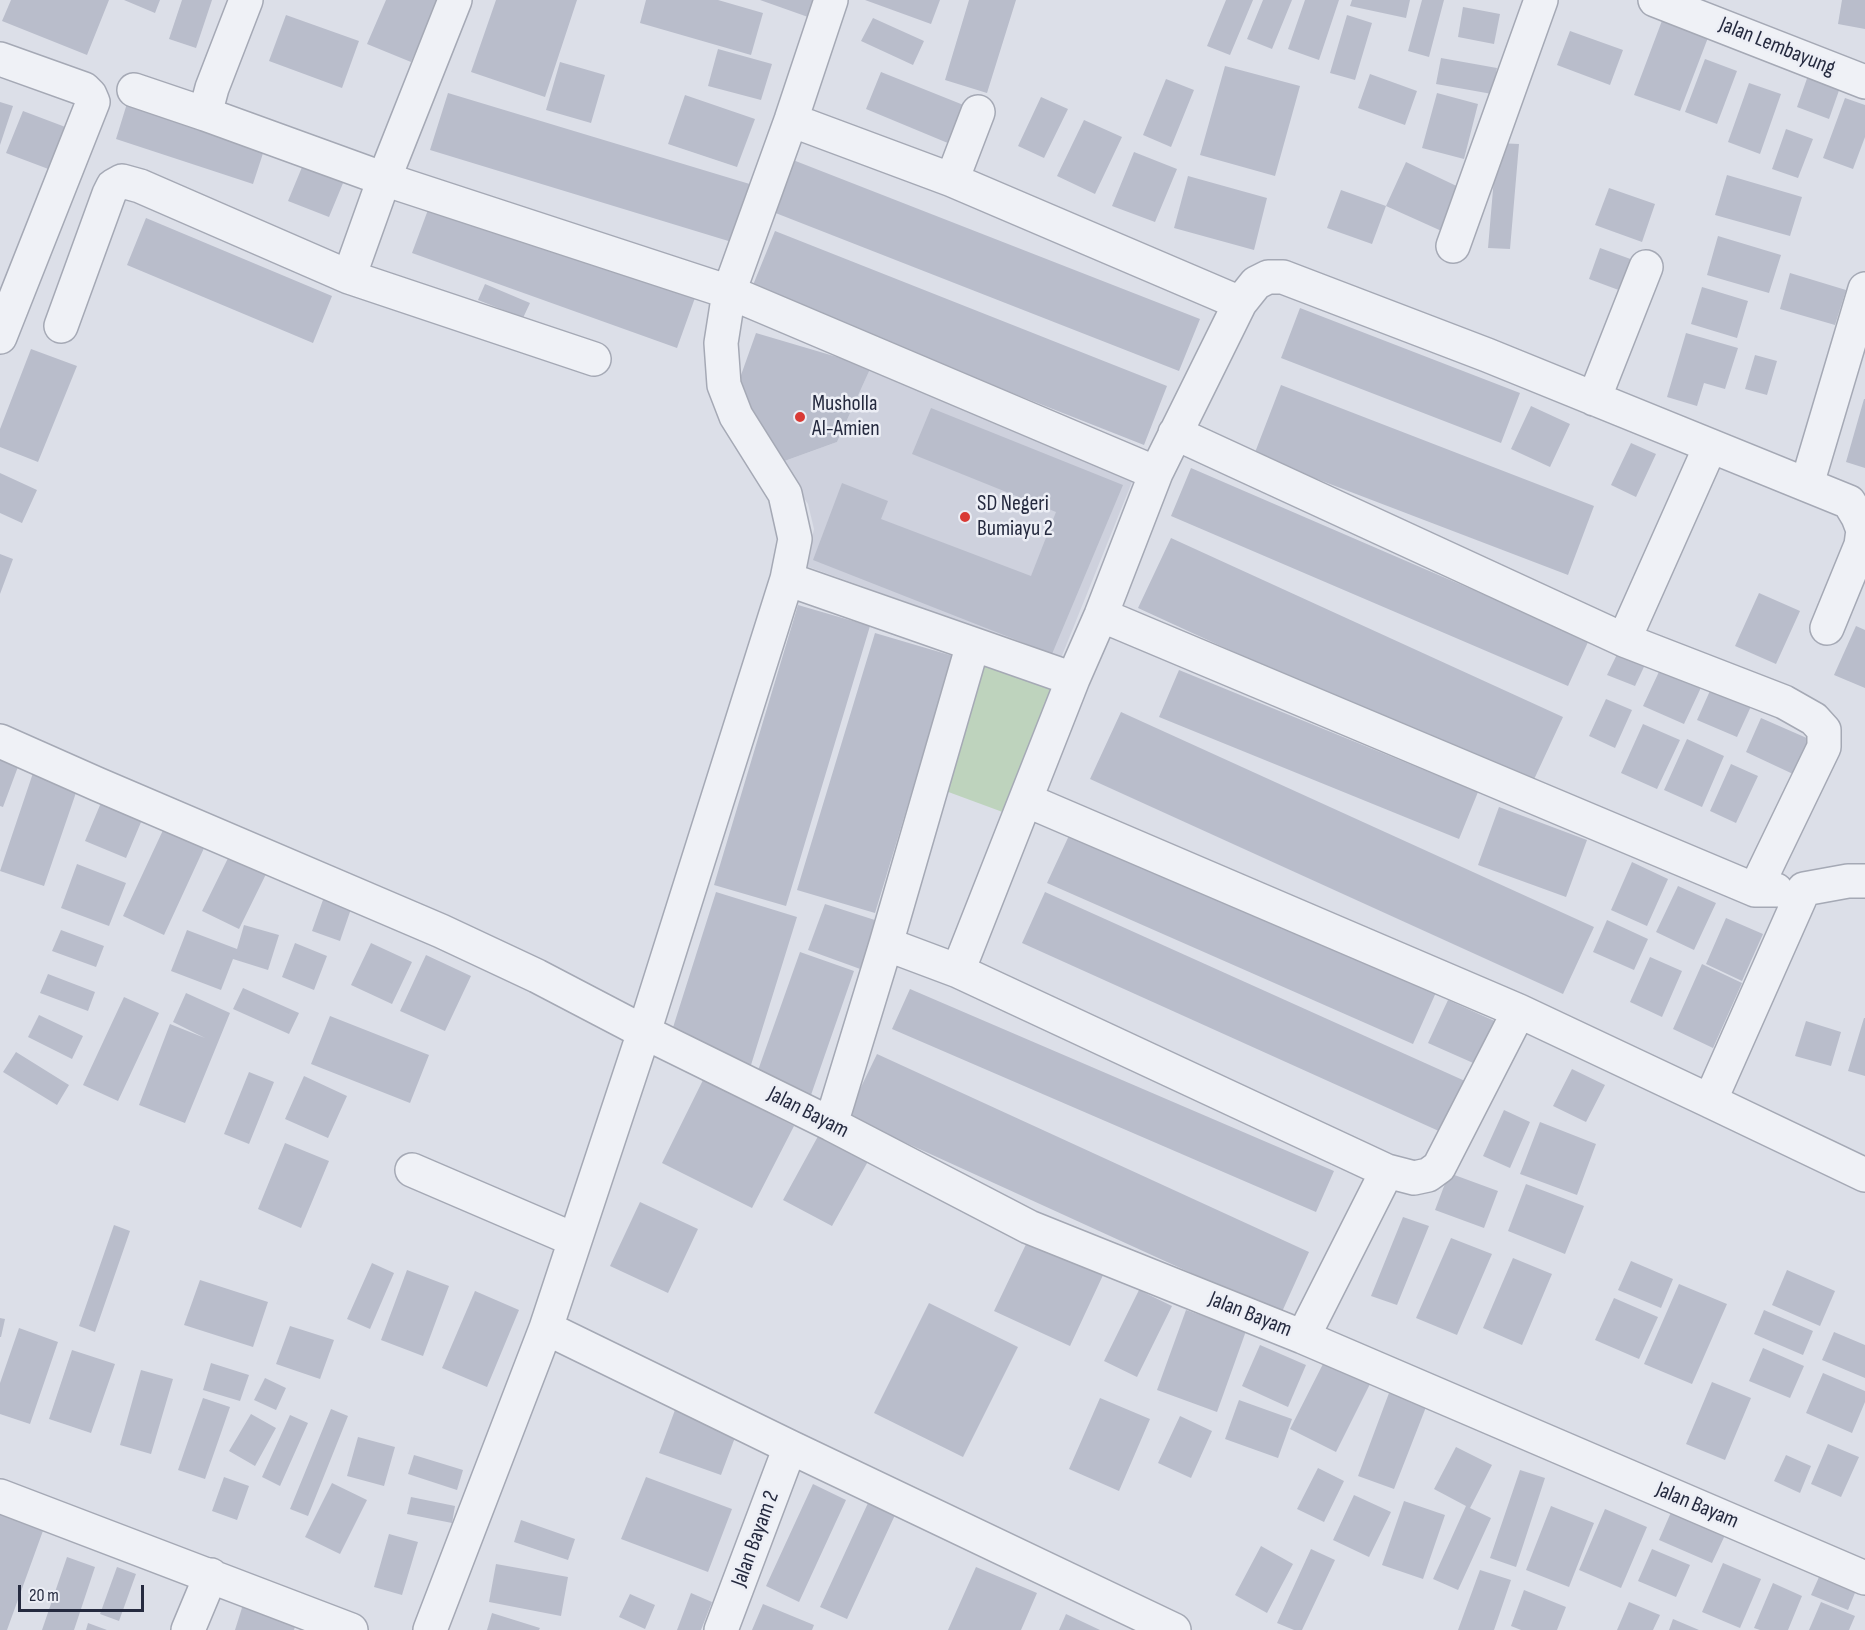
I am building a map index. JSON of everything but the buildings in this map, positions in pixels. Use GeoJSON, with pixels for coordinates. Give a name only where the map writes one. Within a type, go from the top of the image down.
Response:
{"type":"FeatureCollection","features":[{"type":"Feature","properties":{"kind":"street"},"geometry":{"type":"LineString","coordinates":[[205,114],[212,88],[246,0]]}},
{"type":"Feature","properties":{"kind":"street"},"geometry":{"type":"LineString","coordinates":[[349,277],[384,179],[455,0]]}},
{"type":"Feature","properties":{"kind":"street"},"geometry":{"type":"LineString","coordinates":[[430,1630],[546,1328],[644,1032],[787,579],[795,539],[785,494],[736,416],[724,385],[721,343],[729,292],[791,120],[831,0]]}},
{"type":"Feature","properties":{"kind":"street"},"geometry":{"type":"LineString","coordinates":[[1453,246],[1541,0]]}},
{"type":"Feature","properties":{"kind":"street","name":"Jalan Lembayung"},"geometry":{"type":"LineString","coordinates":[[1671,3],[1865,82]]}},
{"type":"Feature","properties":{"kind":"street"},"geometry":{"type":"LineString","coordinates":[[0,59],[84,89],[93,102],[0,337]]}},
{"type":"Feature","properties":{"kind":"street"},"geometry":{"type":"LineString","coordinates":[[134,90],[384,179],[729,292],[1156,473]]}},
{"type":"Feature","properties":{"kind":"street"},"geometry":{"type":"LineString","coordinates":[[952,180],[978,112]]}},
{"type":"Feature","properties":{"kind":"street"},"geometry":{"type":"LineString","coordinates":[[791,120],[952,180],[1240,303]]}},
{"type":"Feature","properties":{"kind":"street"},"geometry":{"type":"LineString","coordinates":[[61,326],[109,194],[113,186],[123,181],[140,186],[349,277],[594,359]]}},
{"type":"Feature","properties":{"kind":"street"},"geometry":{"type":"LineString","coordinates":[[1594,399],[1646,267]]}},
{"type":"Feature","properties":{"kind":"street"},"geometry":{"type":"LineString","coordinates":[[958,971],[1156,473],[1240,303],[1256,283],[1268,277],[1283,277],[1487,355],[1849,502],[1863,530],[1861,544],[1827,628]]}},
{"type":"Feature","properties":{"kind":"street"},"geometry":{"type":"LineString","coordinates":[[1807,484],[1865,289]]}},
{"type":"Feature","properties":{"kind":"street"},"geometry":{"type":"LineString","coordinates":[[1175,433],[1624,640],[1784,702],[1814,719],[1824,730],[1824,747],[1755,890]]}},
{"type":"Feature","properties":{"kind":"street"},"geometry":{"type":"LineString","coordinates":[[1624,640],[1710,447]]}},
{"type":"Feature","properties":{"kind":"street"},"geometry":{"type":"LineString","coordinates":[[787,579],[1073,679]]}},
{"type":"Feature","properties":{"kind":"street"},"geometry":{"type":"LineString","coordinates":[[1101,615],[1755,890],[1804,889],[1848,881],[1865,881]]}},
{"type":"Feature","properties":{"kind":"street"},"geometry":{"type":"LineString","coordinates":[[831,1124],[973,644]]}},
{"type":"Feature","properties":{"kind":"street","name":"Jalan Bayam"},"geometry":{"type":"LineString","coordinates":[[0,741],[441,931],[537,976],[1029,1227],[1303,1337],[1865,1578]]}},
{"type":"Feature","properties":{"kind":"street"},"geometry":{"type":"LineString","coordinates":[[1026,800],[1519,1011],[1865,1175]]}},
{"type":"Feature","properties":{"kind":"street"},"geometry":{"type":"LineString","coordinates":[[1710,1101],[1804,889]]}},
{"type":"Feature","properties":{"kind":"street"},"geometry":{"type":"LineString","coordinates":[[886,944],[958,971],[1387,1171],[1414,1178],[1428,1175],[1439,1167],[1519,1011]]}},
{"type":"Feature","properties":{"kind":"street"},"geometry":{"type":"LineString","coordinates":[[411,1170],[575,1240]]}},
{"type":"Feature","properties":{"kind":"street"},"geometry":{"type":"LineString","coordinates":[[1303,1337],[1387,1171]]}},
{"type":"Feature","properties":{"kind":"street"},"geometry":{"type":"LineString","coordinates":[[546,1328],[1174,1630]]}},
{"type":"Feature","properties":{"kind":"street","name":"Jalan Bayam 2"},"geometry":{"type":"LineString","coordinates":[[721,1630],[790,1447]]}},
{"type":"Feature","properties":{"kind":"street"},"geometry":{"type":"LineString","coordinates":[[0,1496],[351,1630]]}},
{"type":"Feature","properties":{"kind":"street"},"geometry":{"type":"LineString","coordinates":[[188,1630],[211,1575]]}},
{"type":"Feature","properties":{"kind":"shaded area","name":"SD Negeri Bumiayu 2"},"geometry":{"type":"Polygon","coordinates":[[[871,367],[1134,477],[1061,658],[806,566],[814,529],[808,504],[779,463],[837,442],[871,367]]]}},
{"type":"Feature","properties":{"kind":"green space"},"geometry":{"type":"Polygon","coordinates":[[[979,659],[1058,686],[1008,814],[943,790],[979,659]]]}},
{"type":"Feature","properties":{"kind":"place","name":"Musholla Al-Amien"},"geometry":{"type":"Point","coordinates":[800,417]}},
{"type":"Feature","properties":{"kind":"place","name":"SD Negeri Bumiayu 2"},"geometry":{"type":"Point","coordinates":[965,517]}}]}
